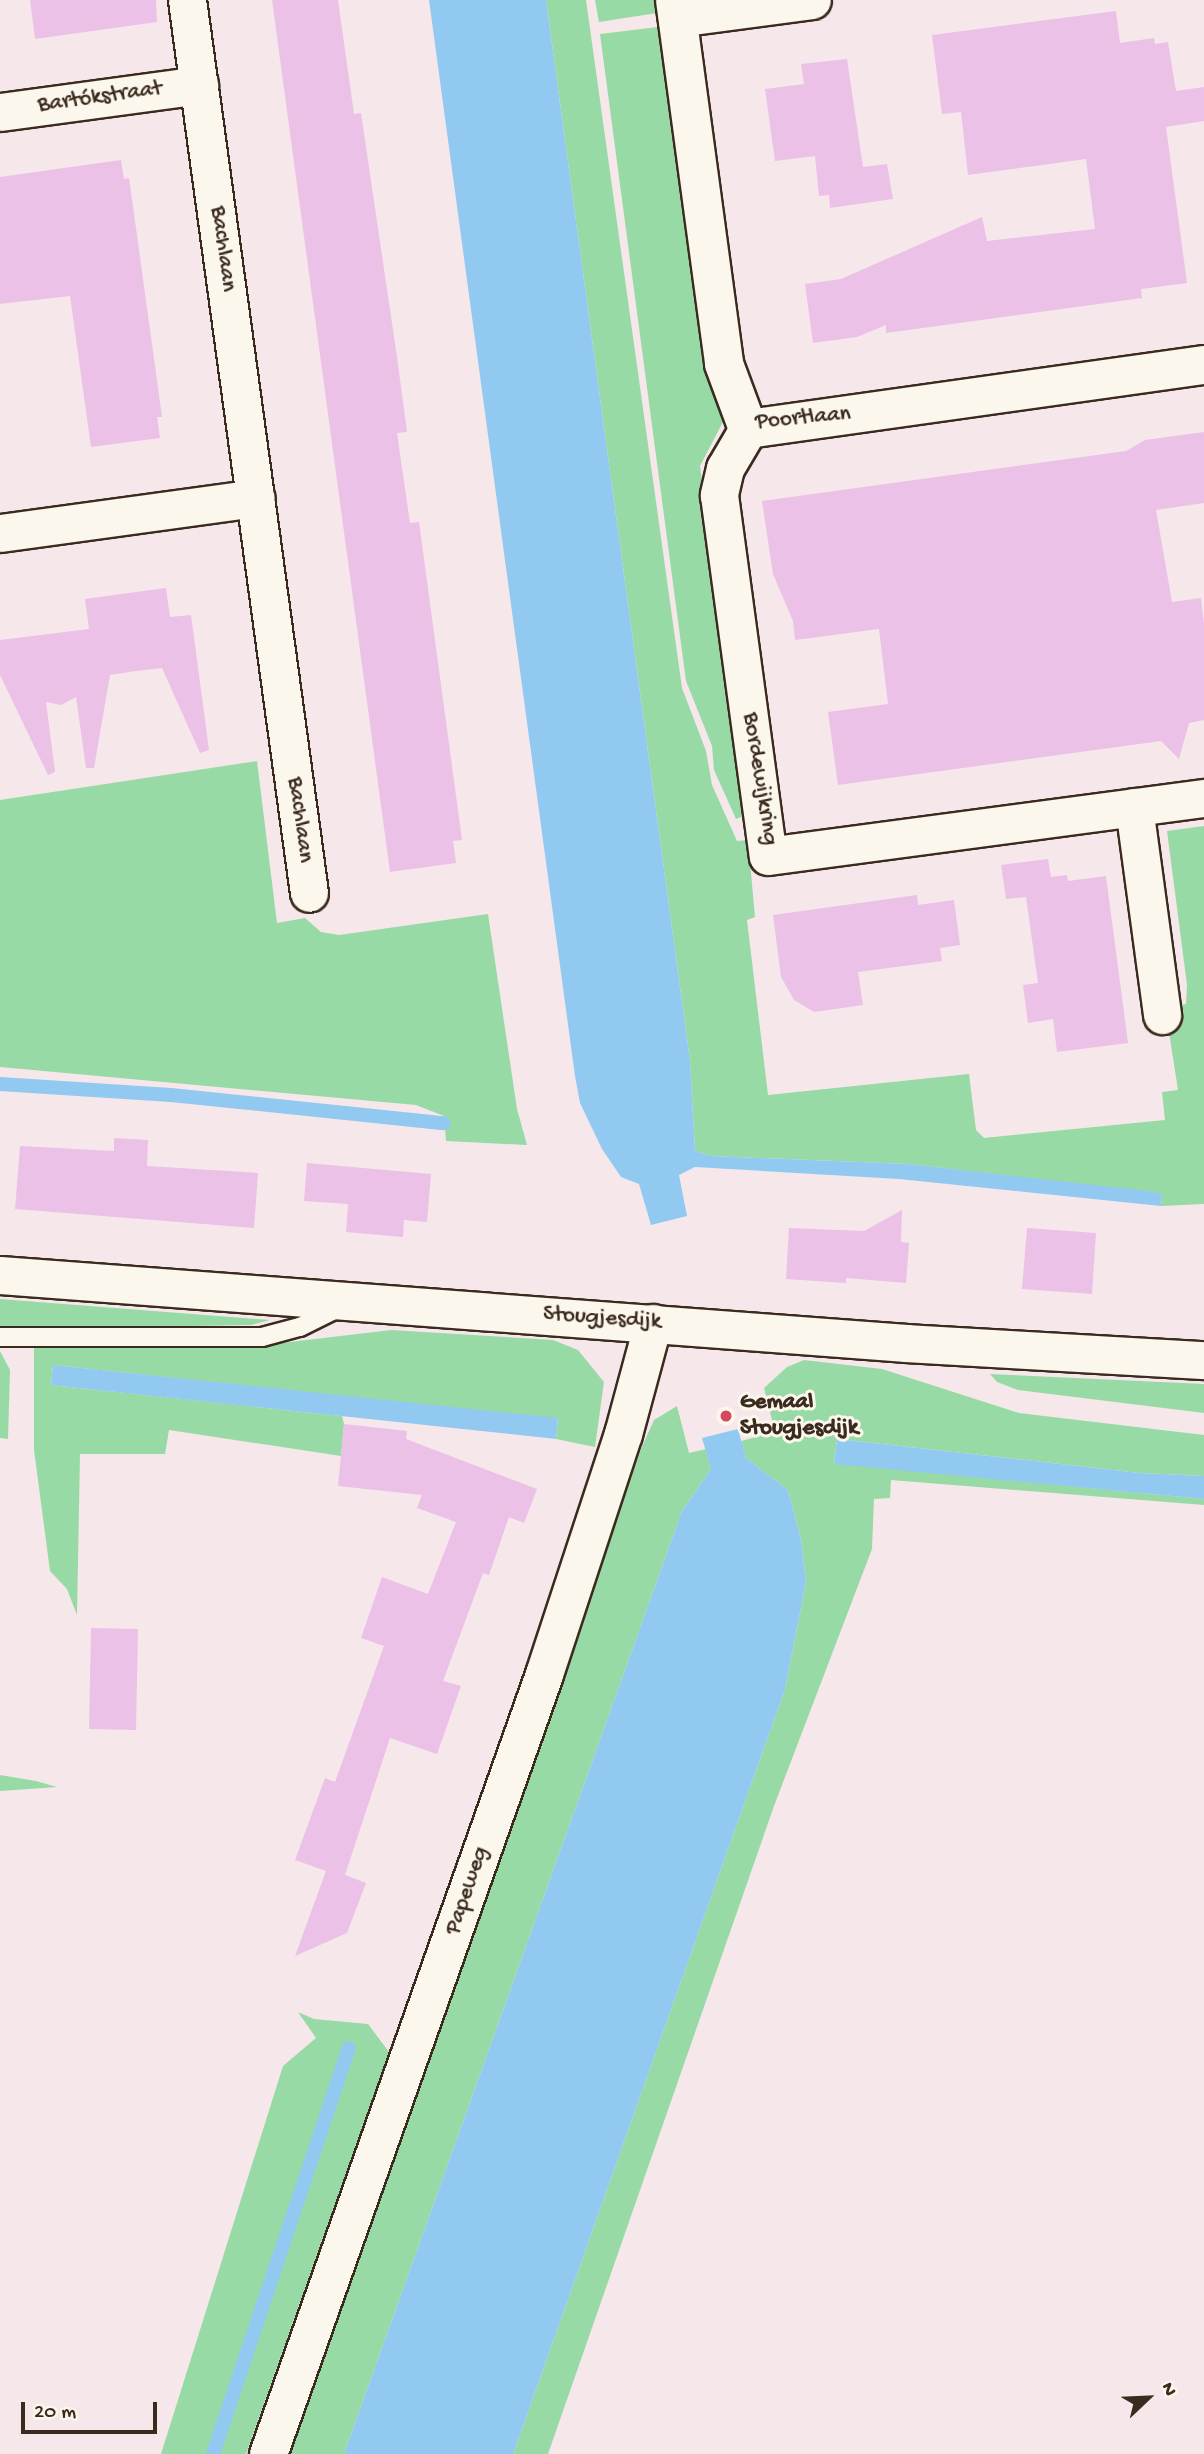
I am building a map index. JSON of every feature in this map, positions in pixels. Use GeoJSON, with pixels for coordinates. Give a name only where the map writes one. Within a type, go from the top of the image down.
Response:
{"type":"FeatureCollection","features":[{"type":"Feature","properties":{"kind":"street","name":"Bachlaan"},"geometry":{"type":"LineString","coordinates":[[187,0],[309,893]]}},
{"type":"Feature","properties":{"kind":"street"},"geometry":{"type":"LineString","coordinates":[[676,9],[812,0]]}},
{"type":"Feature","properties":{"kind":"street","name":"Poortlaan"},"geometry":{"type":"LineString","coordinates":[[676,9],[724,364],[748,429],[1204,365]]}},
{"type":"Feature","properties":{"kind":"street","name":"Bartókstraat"},"geometry":{"type":"LineString","coordinates":[[0,112],[199,85]]}},
{"type":"Feature","properties":{"kind":"street","name":"Bordewijkring"},"geometry":{"type":"LineString","coordinates":[[748,429],[725,468],[719,495],[768,856],[1204,798]]}},
{"type":"Feature","properties":{"kind":"street"},"geometry":{"type":"LineString","coordinates":[[0,533],[256,498]]}},
{"type":"Feature","properties":{"kind":"street"},"geometry":{"type":"LineString","coordinates":[[1134,807],[1162,1015]]}},
{"type":"Feature","properties":{"kind":"street","name":"Stougjesdijk"},"geometry":{"type":"LineString","coordinates":[[0,1275],[1204,1360]]}},
{"type":"Feature","properties":{"kind":"street","name":"Papeweg"},"geometry":{"type":"LineString","coordinates":[[268,2454],[544,1674],[623,1434],[653,1323]]}},
{"type":"Feature","properties":{"kind":"lane"},"geometry":{"type":"LineString","coordinates":[[0,1337],[262,1337],[300,1327],[351,1301]]}},
{"type":"Feature","properties":{"kind":"green space"},"geometry":{"type":"Polygon","coordinates":[[[546,0],[586,0],[682,688],[706,751],[712,785],[737,841],[748,840],[755,917],[747,920],[768,1095],[969,1074],[976,1130],[984,1138],[1165,1120],[1162,1092],[1178,1090],[1165,1007],[1186,1004],[1187,985],[1167,831],[1204,826],[1204,1204],[1161,1206],[1162,1194],[908,1164],[710,1156],[695,1151],[690,1061],[546,0]]]}},
{"type":"Feature","properties":{"kind":"green space"},"geometry":{"type":"Polygon","coordinates":[[[595,0],[655,0],[657,13],[599,22],[595,0]]]}},
{"type":"Feature","properties":{"kind":"green space"},"geometry":{"type":"Polygon","coordinates":[[[658,27],[706,374],[724,420],[700,466],[744,816],[736,819],[714,770],[712,746],[686,681],[600,34],[658,27]]]}},
{"type":"Feature","properties":{"kind":"green space"},"geometry":{"type":"Polygon","coordinates":[[[257,761],[277,923],[305,918],[321,932],[339,935],[488,914],[517,1109],[527,1145],[446,1141],[444,1116],[416,1105],[0,1067],[0,800],[257,761]]]}},
{"type":"Feature","properties":{"kind":"green space"},"geometry":{"type":"Polygon","coordinates":[[[0,1299],[270,1320],[251,1325],[10,1329],[0,1328],[0,1299]]]}},
{"type":"Feature","properties":{"kind":"green space"},"geometry":{"type":"Polygon","coordinates":[[[391,1330],[553,1340],[578,1350],[604,1382],[595,1447],[556,1439],[558,1419],[53,1365],[51,1385],[342,1416],[344,1424],[341,1456],[169,1430],[165,1454],[80,1454],[77,1615],[67,1589],[50,1571],[34,1450],[34,1347],[248,1347],[391,1330]]]}},
{"type":"Feature","properties":{"kind":"green space"},"geometry":{"type":"Polygon","coordinates":[[[0,1351],[10,1370],[8,1439],[0,1438],[0,1351]]]}},
{"type":"Feature","properties":{"kind":"green space"},"geometry":{"type":"Polygon","coordinates":[[[804,1360],[882,1369],[1019,1413],[1204,1435],[1204,1476],[1140,1473],[837,1439],[834,1463],[1204,1499],[1204,1505],[891,1480],[890,1498],[874,1499],[872,1549],[774,1806],[548,2454],[513,2454],[785,1689],[806,1582],[801,1539],[788,1490],[746,1458],[741,1441],[775,1432],[764,1388],[787,1367],[804,1360]]]}},
{"type":"Feature","properties":{"kind":"green space"},"geometry":{"type":"Polygon","coordinates":[[[990,1374],[1204,1384],[1204,1413],[1018,1390],[997,1382],[990,1374]]]}},
{"type":"Feature","properties":{"kind":"green space"},"geometry":{"type":"Polygon","coordinates":[[[677,1406],[689,1453],[706,1449],[711,1469],[682,1511],[344,2454],[284,2454],[641,1449],[654,1420],[677,1406]]]}},
{"type":"Feature","properties":{"kind":"green space"},"geometry":{"type":"Polygon","coordinates":[[[0,1775],[36,1781],[57,1787],[0,1791],[0,1775]]]}},
{"type":"Feature","properties":{"kind":"green space"},"geometry":{"type":"Polygon","coordinates":[[[298,2012],[314,2019],[368,2024],[389,2052],[246,2454],[161,2454],[283,2066],[316,2038],[298,2012]]]}},
{"type":"Feature","properties":{"kind":"water"},"geometry":{"type":"Polygon","coordinates":[[[429,0],[546,0],[690,1061],[695,1151],[710,1156],[908,1164],[1148,1191],[1162,1194],[1161,1206],[899,1179],[695,1167],[679,1175],[687,1216],[651,1225],[639,1184],[621,1177],[602,1149],[580,1103],[575,1076],[429,0]]]}},
{"type":"Feature","properties":{"kind":"water"},"geometry":{"type":"Polygon","coordinates":[[[53,1365],[558,1418],[556,1439],[51,1385],[53,1365]]]}},
{"type":"Feature","properties":{"kind":"water"},"geometry":{"type":"Polygon","coordinates":[[[738,1429],[746,1458],[788,1490],[801,1539],[806,1582],[785,1689],[513,2454],[344,2454],[682,1511],[711,1469],[702,1438],[738,1429]]]}},
{"type":"Feature","properties":{"kind":"water"},"geometry":{"type":"Polygon","coordinates":[[[837,1439],[1140,1473],[1204,1476],[1204,1499],[834,1464],[837,1439]]]}},
{"type":"Feature","properties":{"kind":"building"},"geometry":{"type":"Polygon","coordinates":[[[30,0],[156,0],[157,22],[35,39],[30,0]]]}},
{"type":"Feature","properties":{"kind":"building"},"geometry":{"type":"Polygon","coordinates":[[[272,0],[338,0],[354,114],[361,113],[397,357],[407,432],[397,433],[410,523],[419,522],[462,840],[453,841],[456,863],[390,872],[272,0]]]}},
{"type":"Feature","properties":{"kind":"building"},"geometry":{"type":"Polygon","coordinates":[[[1116,11],[1120,43],[1154,38],[1155,44],[1168,42],[1176,91],[1204,87],[1204,121],[1166,127],[1187,283],[1141,289],[1142,298],[886,333],[886,325],[857,337],[813,343],[805,284],[841,279],[982,217],[987,241],[1095,229],[1086,159],[968,175],[961,112],[942,114],[932,35],[1116,11]]]}},
{"type":"Feature","properties":{"kind":"building"},"geometry":{"type":"Polygon","coordinates":[[[847,59],[863,167],[887,164],[893,199],[830,208],[829,195],[819,196],[815,156],[775,161],[765,89],[804,84],[801,64],[847,59]]]}},
{"type":"Feature","properties":{"kind":"building"},"geometry":{"type":"Polygon","coordinates":[[[121,160],[124,179],[129,178],[162,417],[157,417],[160,438],[91,447],[70,296],[0,304],[0,177],[121,160]]]}},
{"type":"Feature","properties":{"kind":"building"},"geometry":{"type":"Polygon","coordinates":[[[1204,432],[1204,503],[1156,510],[1172,602],[1201,598],[1204,624],[1204,720],[1189,723],[1179,759],[1161,741],[838,785],[828,712],[888,704],[879,629],[795,640],[793,621],[773,574],[762,501],[1126,451],[1145,440],[1204,432]]]}},
{"type":"Feature","properties":{"kind":"building"},"geometry":{"type":"Polygon","coordinates":[[[166,588],[170,617],[191,615],[209,750],[200,753],[162,668],[110,675],[94,768],[86,768],[76,697],[61,705],[46,702],[55,772],[48,775],[0,675],[0,640],[89,629],[85,599],[166,588]]]}},
{"type":"Feature","properties":{"kind":"building"},"geometry":{"type":"Polygon","coordinates":[[[1048,859],[1051,877],[1067,875],[1068,881],[1106,876],[1128,1043],[1057,1052],[1053,1019],[1028,1023],[1023,985],[1038,983],[1026,897],[1006,899],[1001,865],[1048,859]]]}},
{"type":"Feature","properties":{"kind":"building"},"geometry":{"type":"Polygon","coordinates":[[[917,895],[918,905],[954,900],[960,945],[940,948],[942,961],[858,972],[863,1005],[814,1012],[794,1000],[781,977],[773,915],[917,895]]]}},
{"type":"Feature","properties":{"kind":"building"},"geometry":{"type":"Polygon","coordinates":[[[114,1138],[148,1140],[147,1166],[258,1173],[254,1228],[15,1209],[20,1146],[114,1151],[114,1138]]]}},
{"type":"Feature","properties":{"kind":"building"},"geometry":{"type":"Polygon","coordinates":[[[307,1163],[431,1174],[427,1222],[404,1220],[403,1237],[346,1232],[348,1204],[304,1201],[307,1163]]]}},
{"type":"Feature","properties":{"kind":"building"},"geometry":{"type":"Polygon","coordinates":[[[902,1210],[901,1242],[909,1243],[906,1283],[846,1278],[846,1283],[786,1279],[789,1228],[864,1231],[902,1210]]]}},
{"type":"Feature","properties":{"kind":"building"},"geometry":{"type":"Polygon","coordinates":[[[1027,1228],[1096,1233],[1092,1294],[1022,1289],[1027,1228]]]}},
{"type":"Feature","properties":{"kind":"building"},"geometry":{"type":"Polygon","coordinates":[[[344,1424],[407,1431],[406,1439],[537,1489],[524,1523],[509,1517],[489,1575],[483,1573],[443,1681],[461,1686],[437,1754],[390,1738],[345,1875],[366,1883],[347,1933],[295,1956],[326,1871],[295,1860],[325,1778],[335,1782],[384,1646],[361,1638],[382,1577],[428,1594],[456,1522],[417,1508],[422,1495],[338,1486],[344,1424]]]}},
{"type":"Feature","properties":{"kind":"building"},"geometry":{"type":"Polygon","coordinates":[[[91,1628],[138,1629],[136,1730],[89,1729],[91,1628]]]}},
{"type":"Feature","properties":{"kind":"waterway"},"geometry":{"type":"LineString","coordinates":[[0,1084],[171,1095],[444,1123]]}},
{"type":"Feature","properties":{"kind":"waterway"},"geometry":{"type":"LineString","coordinates":[[213,2454],[349,2048]]}},
{"type":"Feature","properties":{"kind":"place","name":"Gemaal Stougjesdijk"},"geometry":{"type":"Point","coordinates":[726,1416]}}]}
